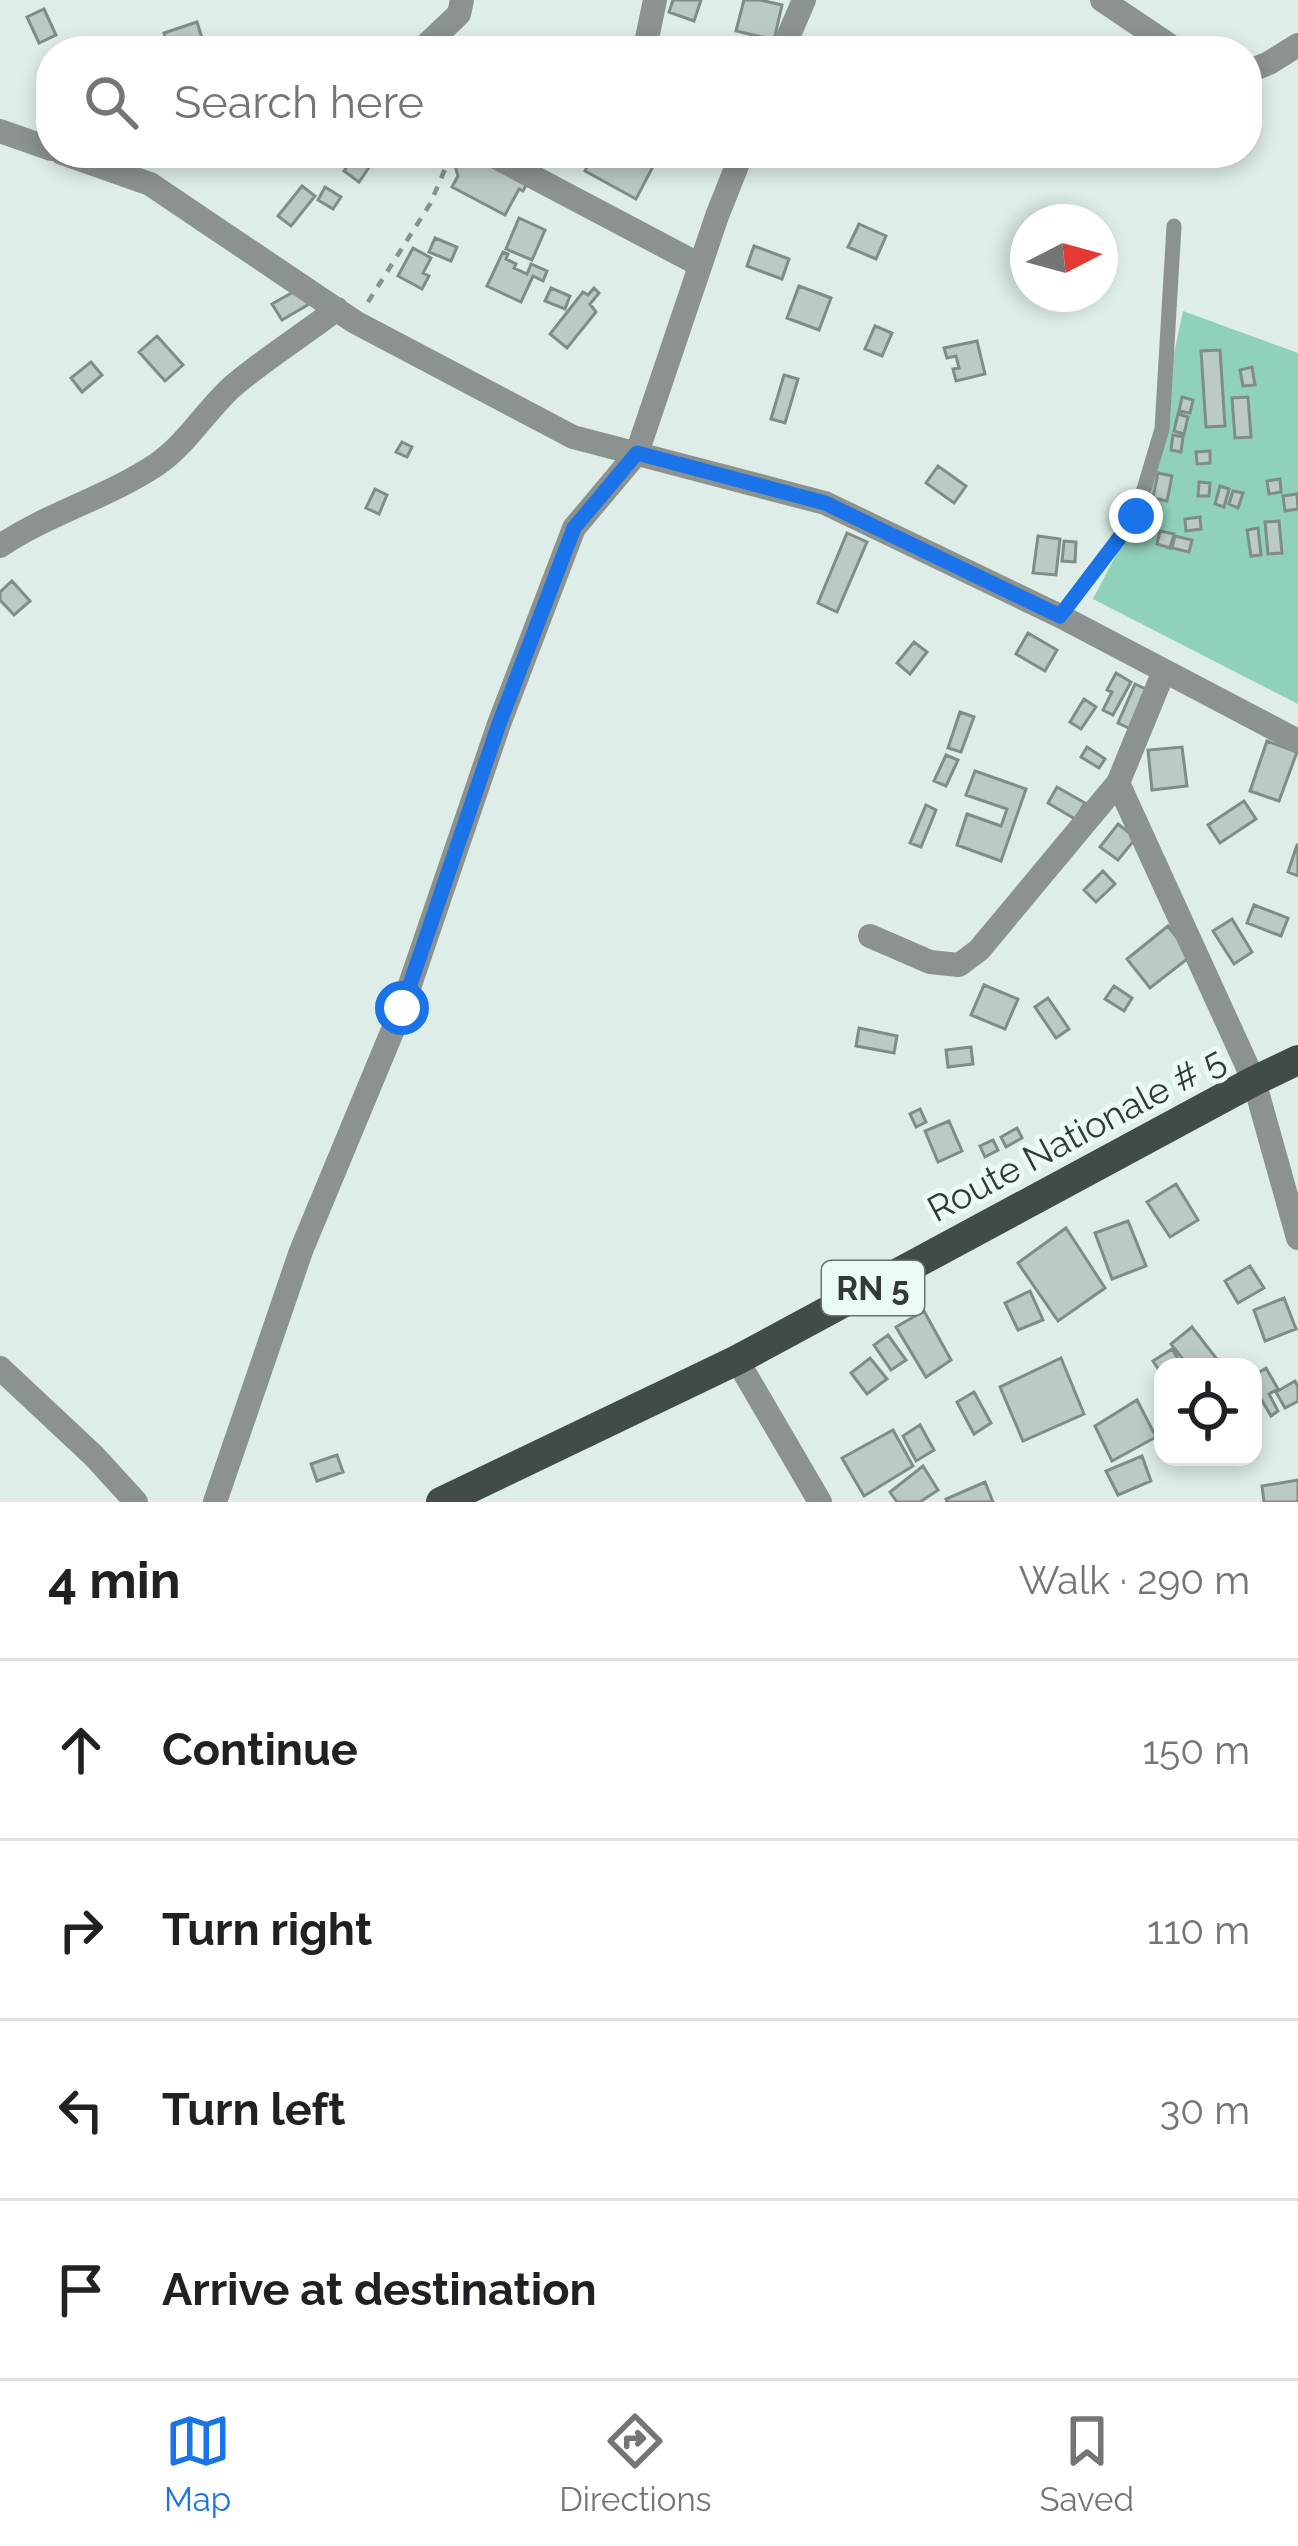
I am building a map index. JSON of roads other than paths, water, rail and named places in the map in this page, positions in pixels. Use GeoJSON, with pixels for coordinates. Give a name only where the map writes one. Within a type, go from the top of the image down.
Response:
{"type":"FeatureCollection","features":[{"type":"Feature","properties":{"kind":"main road","name":"Route Nationale # 5"},"geometry":{"type":"LineString","coordinates":[[441,1502],[737,1360],[1298,1060]]}},
{"type":"Feature","properties":{"kind":"street"},"geometry":{"type":"LineString","coordinates":[[436,36],[459,14],[462,0]]}},
{"type":"Feature","properties":{"kind":"street"},"geometry":{"type":"LineString","coordinates":[[648,36],[655,0]]}},
{"type":"Feature","properties":{"kind":"street"},"geometry":{"type":"LineString","coordinates":[[788,36],[804,0]]}},
{"type":"Feature","properties":{"kind":"street"},"geometry":{"type":"LineString","coordinates":[[1102,0],[1156,36]]}},
{"type":"Feature","properties":{"kind":"street"},"geometry":{"type":"LineString","coordinates":[[1262,66],[1298,45]]}},
{"type":"Feature","properties":{"kind":"street"},"geometry":{"type":"LineString","coordinates":[[0,131],[36,144]]}},
{"type":"Feature","properties":{"kind":"street"},"geometry":{"type":"LineString","coordinates":[[105,168],[150,184],[346,315],[572,437],[825,503],[1060,616],[1298,741]]}},
{"type":"Feature","properties":{"kind":"street"},"geometry":{"type":"LineString","coordinates":[[516,168],[700,265]]}},
{"type":"Feature","properties":{"kind":"street"},"geometry":{"type":"LineString","coordinates":[[215,1502],[301,1251],[402,1008],[499,724],[574,528],[637,453],[736,168]]}},
{"type":"Feature","properties":{"kind":"street"},"geometry":{"type":"LineString","coordinates":[[0,546],[34,524],[106,494],[159,463],[231,388],[346,315]]}},
{"type":"Feature","properties":{"kind":"street"},"geometry":{"type":"LineString","coordinates":[[870,936],[930,962],[959,964],[979,950],[1118,783],[1165,671]]}},
{"type":"Feature","properties":{"kind":"street"},"geometry":{"type":"LineString","coordinates":[[1118,783],[1254,1082],[1298,1238]]}},
{"type":"Feature","properties":{"kind":"street"},"geometry":{"type":"LineString","coordinates":[[737,1360],[820,1502]]}},
{"type":"Feature","properties":{"kind":"street"},"geometry":{"type":"LineString","coordinates":[[0,1368],[136,1502]]}},
{"type":"Feature","properties":{"kind":"lane"},"geometry":{"type":"LineString","coordinates":[[1060,616],[1136,516],[1162,429],[1174,226]]}}]}
